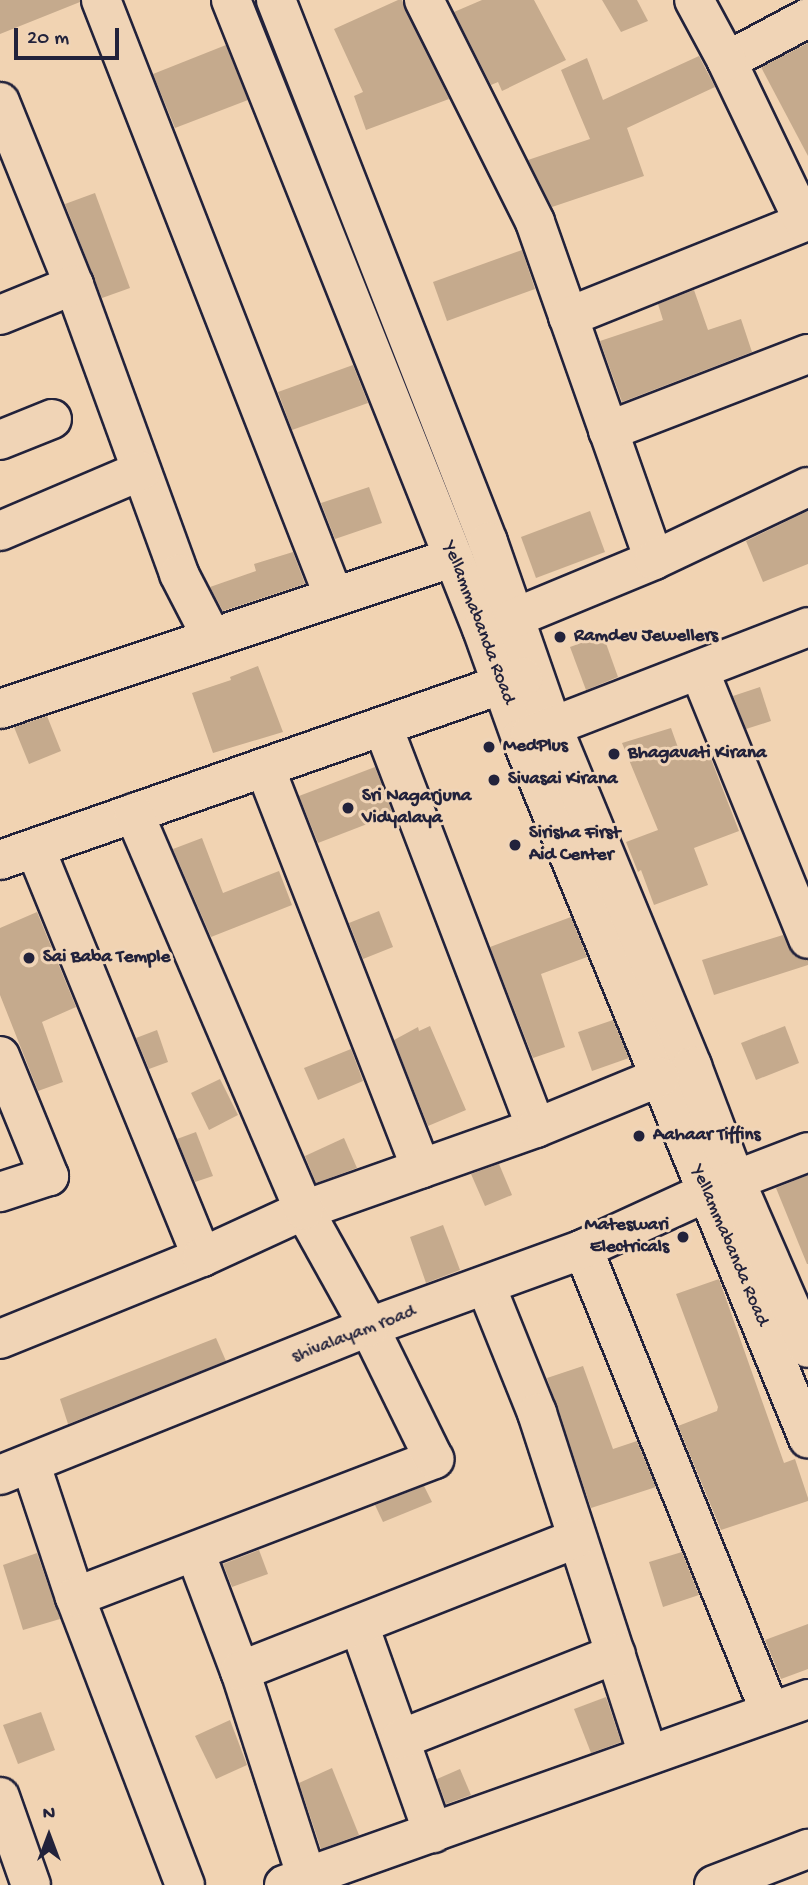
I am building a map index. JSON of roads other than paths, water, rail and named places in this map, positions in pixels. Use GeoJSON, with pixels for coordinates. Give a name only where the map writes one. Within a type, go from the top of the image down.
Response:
{"type":"FeatureCollection","features":[{"type":"Feature","properties":{"kind":"street"},"geometry":{"type":"LineString","coordinates":[[101,0],[334,597]]}},
{"type":"Feature","properties":{"kind":"street","name":"Yellammabanda Road"},"geometry":{"type":"LineString","coordinates":[[231,0],[453,557],[518,678],[660,1077],[721,1187],[798,1294],[808,1348]]}},
{"type":"Feature","properties":{"kind":"street","name":"Yellammabanda Road"},"geometry":{"type":"LineString","coordinates":[[276,0],[488,542],[514,618],[518,678]]}},
{"type":"Feature","properties":{"kind":"street"},"geometry":{"type":"LineString","coordinates":[[424,0],[534,222],[654,560]]}},
{"type":"Feature","properties":{"kind":"street"},"geometry":{"type":"LineString","coordinates":[[568,317],[806,227],[794,164],[727,61],[694,0]]}},
{"type":"Feature","properties":{"kind":"street"},"geometry":{"type":"LineString","coordinates":[[727,61],[808,18]]}},
{"type":"Feature","properties":{"kind":"street"},"geometry":{"type":"LineString","coordinates":[[0,102],[74,285],[179,573],[212,638]]}},
{"type":"Feature","properties":{"kind":"street"},"geometry":{"type":"LineString","coordinates":[[0,314],[74,285]]}},
{"type":"Feature","properties":{"kind":"street"},"geometry":{"type":"LineString","coordinates":[[608,431],[808,354]]}},
{"type":"Feature","properties":{"kind":"street"},"geometry":{"type":"LineString","coordinates":[[0,440],[52,419]]}},
{"type":"Feature","properties":{"kind":"street"},"geometry":{"type":"LineString","coordinates":[[0,531],[141,471]]}},
{"type":"Feature","properties":{"kind":"street"},"geometry":{"type":"LineString","coordinates":[[514,618],[654,560],[808,487]]}},
{"type":"Feature","properties":{"kind":"street"},"geometry":{"type":"LineString","coordinates":[[0,709],[453,557]]}},
{"type":"Feature","properties":{"kind":"street"},"geometry":{"type":"LineString","coordinates":[[537,732],[808,627]]}},
{"type":"Feature","properties":{"kind":"street"},"geometry":{"type":"LineString","coordinates":[[699,670],[808,939]]}},
{"type":"Feature","properties":{"kind":"street"},"geometry":{"type":"LineString","coordinates":[[202,1257],[17,854],[518,678]]}},
{"type":"Feature","properties":{"kind":"street"},"geometry":{"type":"LineString","coordinates":[[383,727],[536,1128]]}},
{"type":"Feature","properties":{"kind":"street","name":"Yellammabanda Road"},"geometry":{"type":"LineString","coordinates":[[537,732],[692,1066],[721,1187],[808,1438]]}},
{"type":"Feature","properties":{"kind":"street"},"geometry":{"type":"LineString","coordinates":[[265,768],[421,1169]]}},
{"type":"Feature","properties":{"kind":"street"},"geometry":{"type":"LineString","coordinates":[[75,1597],[434,1459],[369,1327],[304,1210],[134,813]]}},
{"type":"Feature","properties":{"kind":"street"},"geometry":{"type":"LineString","coordinates":[[0,1056],[49,1176],[0,1192]]}},
{"type":"Feature","properties":{"kind":"street"},"geometry":{"type":"LineString","coordinates":[[0,1339],[202,1257],[304,1210],[536,1128],[660,1077]]}},
{"type":"Feature","properties":{"kind":"street","name":"shivalayam road"},"geometry":{"type":"LineString","coordinates":[[15,1470],[369,1327],[583,1249],[721,1187],[808,1152]]}},
{"type":"Feature","properties":{"kind":"street"},"geometry":{"type":"LineString","coordinates":[[583,1249],[770,1711]]}},
{"type":"Feature","properties":{"kind":"street"},"geometry":{"type":"LineString","coordinates":[[486,1286],[537,1413],[648,1754]]}},
{"type":"Feature","properties":{"kind":"street"},"geometry":{"type":"LineString","coordinates":[[15,1470],[75,1597],[185,1885]]}},
{"type":"Feature","properties":{"kind":"street"},"geometry":{"type":"LineString","coordinates":[[240,1671],[577,1538]]}},
{"type":"Feature","properties":{"kind":"street"},"geometry":{"type":"LineString","coordinates":[[195,1552],[240,1671],[296,1882],[808,1699]]}},
{"type":"Feature","properties":{"kind":"street"},"geometry":{"type":"LineString","coordinates":[[359,1625],[433,1833]]}},
{"type":"Feature","properties":{"kind":"street"},"geometry":{"type":"LineString","coordinates":[[401,1739],[616,1654]]}},
{"type":"Feature","properties":{"kind":"street"},"geometry":{"type":"LineString","coordinates":[[0,1797],[31,1885]]}},
{"type":"Feature","properties":{"kind":"street"},"geometry":{"type":"LineString","coordinates":[[714,1885],[808,1849]]}},
{"type":"Feature","properties":{"kind":"place","name":"Ramdev Jewellers"},"geometry":{"type":"Point","coordinates":[560,637]}},
{"type":"Feature","properties":{"kind":"place","name":"MedPlus"},"geometry":{"type":"Point","coordinates":[489,747]}},
{"type":"Feature","properties":{"kind":"place","name":"Bhagavati Kirana"},"geometry":{"type":"Point","coordinates":[614,754]}},
{"type":"Feature","properties":{"kind":"place","name":"Sivasai Kirana"},"geometry":{"type":"Point","coordinates":[494,780]}},
{"type":"Feature","properties":{"kind":"place","name":"Sri Nagarjuna Vidyalaya"},"geometry":{"type":"Point","coordinates":[348,808]}},
{"type":"Feature","properties":{"kind":"place","name":"Sirisha First Aid Center"},"geometry":{"type":"Point","coordinates":[515,845]}},
{"type":"Feature","properties":{"kind":"place","name":"Sai Baba Temple"},"geometry":{"type":"Point","coordinates":[29,958]}},
{"type":"Feature","properties":{"kind":"place","name":"Aahaar Tiffins"},"geometry":{"type":"Point","coordinates":[639,1136]}},
{"type":"Feature","properties":{"kind":"place","name":"Mateswari Electricals"},"geometry":{"type":"Point","coordinates":[683,1237]}}]}
